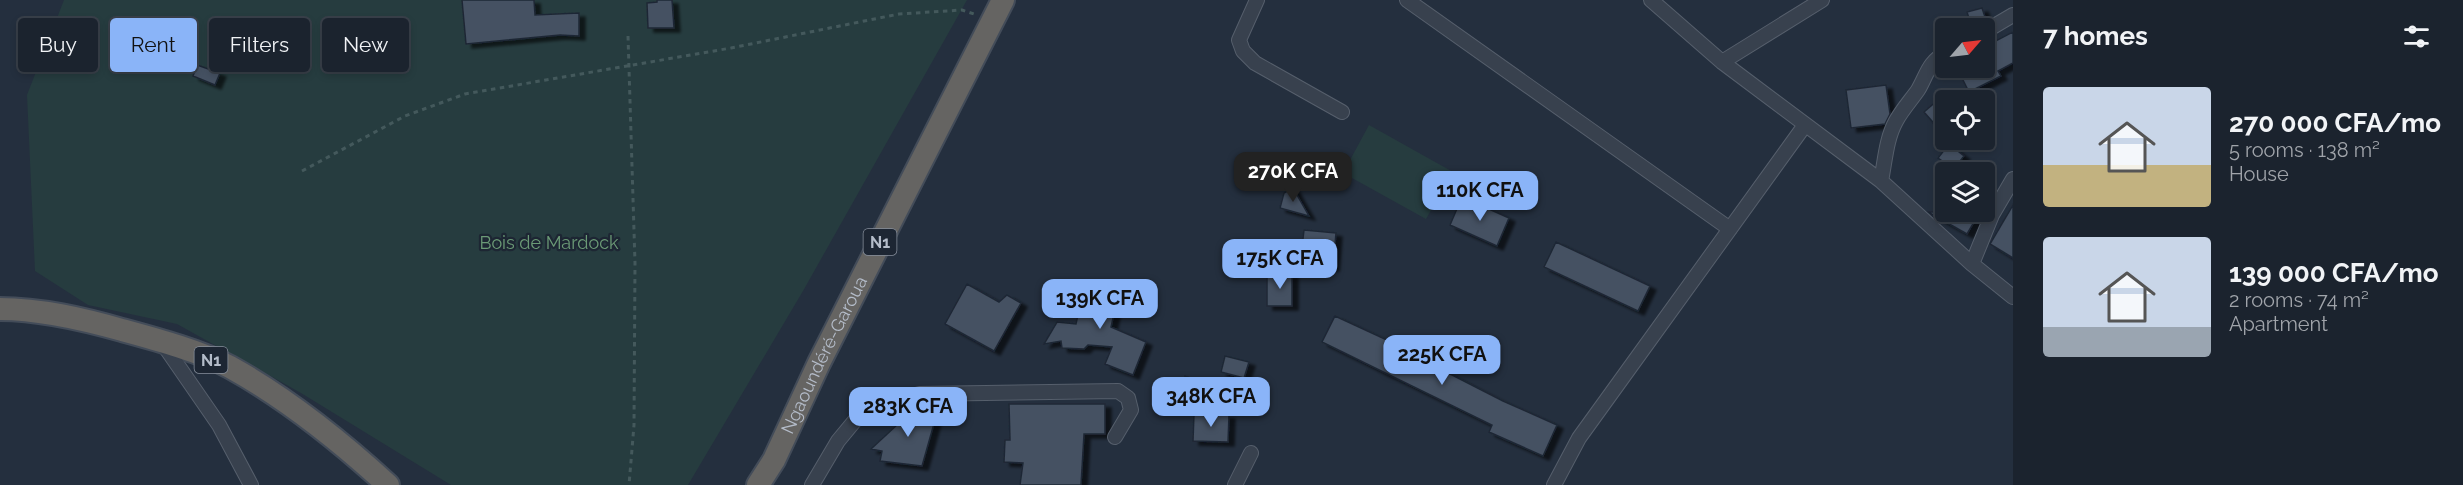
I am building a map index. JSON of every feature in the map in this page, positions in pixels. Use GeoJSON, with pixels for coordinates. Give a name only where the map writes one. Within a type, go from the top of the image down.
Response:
{"type":"FeatureCollection","features":[{"type":"Feature","properties":{"kind":"highway","name":"Ngaoundéré-Garoua"},"geometry":{"type":"LineString","coordinates":[[758,485],[774,460],[819,363],[1003,0]]}},
{"type":"Feature","properties":{"kind":"highway","name":"N1"},"geometry":{"type":"LineString","coordinates":[[0,309],[79,318],[161,341],[228,366],[286,401],[388,485]]}},
{"type":"Feature","properties":{"kind":"street"},"geometry":{"type":"LineString","coordinates":[[1257,0],[1239,40],[1243,51],[1255,63],[1342,112]]}},
{"type":"Feature","properties":{"kind":"street"},"geometry":{"type":"LineString","coordinates":[[1407,0],[1730,229]]}},
{"type":"Feature","properties":{"kind":"street"},"geometry":{"type":"LineString","coordinates":[[1651,0],[1722,62],[1881,181],[1972,264],[2011,292]]}},
{"type":"Feature","properties":{"kind":"street"},"geometry":{"type":"LineString","coordinates":[[1722,62],[1822,0]]}},
{"type":"Feature","properties":{"kind":"street"},"geometry":{"type":"LineString","coordinates":[[1995,26],[2013,15]]}},
{"type":"Feature","properties":{"kind":"street"},"geometry":{"type":"LineString","coordinates":[[1881,181],[1889,141],[1896,121],[1920,87],[1926,70],[1935,59]]}},
{"type":"Feature","properties":{"kind":"street"},"geometry":{"type":"LineString","coordinates":[[1554,485],[1579,438],[1805,124]]}},
{"type":"Feature","properties":{"kind":"street"},"geometry":{"type":"LineString","coordinates":[[1972,264],[1992,215],[2013,179]]}},
{"type":"Feature","properties":{"kind":"street"},"geometry":{"type":"LineString","coordinates":[[161,341],[219,424],[251,485]]}},
{"type":"Feature","properties":{"kind":"street"},"geometry":{"type":"LineString","coordinates":[[812,485],[838,441],[857,418],[881,403],[920,394],[1118,391],[1128,398],[1131,410],[1115,437]]}},
{"type":"Feature","properties":{"kind":"street"},"geometry":{"type":"LineString","coordinates":[[1235,485],[1251,453]]}},
{"type":"Feature","properties":{"kind":"path"},"geometry":{"type":"LineString","coordinates":[[302,171],[405,116],[465,94],[731,48],[899,14],[962,10],[992,21]]}},
{"type":"Feature","properties":{"kind":"path"},"geometry":{"type":"LineString","coordinates":[[628,36],[635,263],[634,425],[630,485]]}},
{"type":"Feature","properties":{"kind":"green space","name":"Bois de Mardock"},"geometry":{"type":"Polygon","coordinates":[[[64,0],[967,0],[803,291],[688,485],[451,485],[301,393],[177,324],[88,305],[35,271],[27,95],[36,72],[98,72],[98,18],[57,18],[64,0]]]}},
{"type":"Feature","properties":{"kind":"green space"},"geometry":{"type":"Polygon","coordinates":[[[1369,125],[1453,172],[1426,219],[1343,173],[1369,125]]]}},
{"type":"Feature","properties":{"kind":"building"},"geometry":{"type":"Polygon","coordinates":[[[462,0],[534,0],[535,15],[579,13],[579,36],[560,35],[466,44],[462,0]]]}},
{"type":"Feature","properties":{"kind":"building"},"geometry":{"type":"Polygon","coordinates":[[[657,0],[672,0],[674,28],[648,28],[647,3],[657,2],[657,0]]]}},
{"type":"Feature","properties":{"kind":"building"},"geometry":{"type":"Polygon","coordinates":[[[1982,8],[1985,18],[1969,18],[1967,12],[1982,8]]]}},
{"type":"Feature","properties":{"kind":"building"},"geometry":{"type":"Polygon","coordinates":[[[2013,32],[2013,63],[1998,71],[2001,76],[1973,90],[1968,90],[1962,78],[1995,78],[1995,41],[2013,32]]]}},
{"type":"Feature","properties":{"kind":"building"},"geometry":{"type":"Polygon","coordinates":[[[197,65],[209,69],[209,72],[220,73],[215,85],[193,76],[197,72],[197,65]]]}},
{"type":"Feature","properties":{"kind":"building"},"geometry":{"type":"Polygon","coordinates":[[[1886,85],[1890,114],[1885,124],[1851,128],[1846,90],[1886,85]]]}},
{"type":"Feature","properties":{"kind":"building"},"geometry":{"type":"Polygon","coordinates":[[[1935,102],[1935,124],[1924,112],[1935,102]]]}},
{"type":"Feature","properties":{"kind":"building"},"geometry":{"type":"Polygon","coordinates":[[[1944,150],[1956,150],[1964,156],[1959,162],[1944,162],[1938,158],[1944,150]]]}},
{"type":"Feature","properties":{"kind":"building"},"geometry":{"type":"Polygon","coordinates":[[[1293,188],[1309,216],[1280,208],[1284,193],[1293,188]]]}},
{"type":"Feature","properties":{"kind":"building"},"geometry":{"type":"Polygon","coordinates":[[[1462,197],[1509,218],[1497,246],[1450,225],[1462,197]]]}},
{"type":"Feature","properties":{"kind":"building"},"geometry":{"type":"Polygon","coordinates":[[[2013,205],[2013,258],[1990,244],[2013,205]]]}},
{"type":"Feature","properties":{"kind":"building"},"geometry":{"type":"Polygon","coordinates":[[[1946,222],[1974,222],[1967,234],[1946,222]]]}},
{"type":"Feature","properties":{"kind":"building"},"geometry":{"type":"Polygon","coordinates":[[[1304,230],[1336,233],[1333,267],[1300,264],[1304,230]]]}},
{"type":"Feature","properties":{"kind":"building"},"geometry":{"type":"Polygon","coordinates":[[[1556,242],[1650,286],[1638,311],[1544,267],[1556,242]]]}},
{"type":"Feature","properties":{"kind":"building"},"geometry":{"type":"Polygon","coordinates":[[[1267,274],[1292,274],[1292,306],[1267,306],[1267,274]]]}},
{"type":"Feature","properties":{"kind":"building"},"geometry":{"type":"Polygon","coordinates":[[[1085,283],[1119,291],[1111,327],[1146,342],[1133,375],[1105,364],[1112,347],[1088,345],[1084,349],[1062,348],[1061,341],[1044,344],[1057,322],[1076,324],[1085,283]]]}},
{"type":"Feature","properties":{"kind":"building"},"geometry":{"type":"Polygon","coordinates":[[[967,284],[999,302],[1007,295],[1021,303],[994,351],[945,324],[967,284]]]}},
{"type":"Feature","properties":{"kind":"building"},"geometry":{"type":"Polygon","coordinates":[[[1335,316],[1400,346],[1399,348],[1503,401],[1557,425],[1543,456],[1489,432],[1492,425],[1322,342],[1335,316]]]}},
{"type":"Feature","properties":{"kind":"building"},"geometry":{"type":"Polygon","coordinates":[[[1225,356],[1249,362],[1244,378],[1221,372],[1225,356]]]}},
{"type":"Feature","properties":{"kind":"building"},"geometry":{"type":"Polygon","coordinates":[[[1185,376],[1197,380],[1190,403],[1178,399],[1185,376]]]}},
{"type":"Feature","properties":{"kind":"building"},"geometry":{"type":"Polygon","coordinates":[[[1009,404],[1105,404],[1105,434],[1084,434],[1081,485],[1020,485],[1023,463],[1004,462],[1005,440],[1010,440],[1009,404]]]}},
{"type":"Feature","properties":{"kind":"building"},"geometry":{"type":"Polygon","coordinates":[[[899,408],[937,413],[922,466],[880,461],[882,451],[871,449],[897,425],[899,408]]]}},
{"type":"Feature","properties":{"kind":"building"},"geometry":{"type":"Polygon","coordinates":[[[1194,414],[1229,415],[1228,442],[1193,441],[1194,414]]]}}]}
